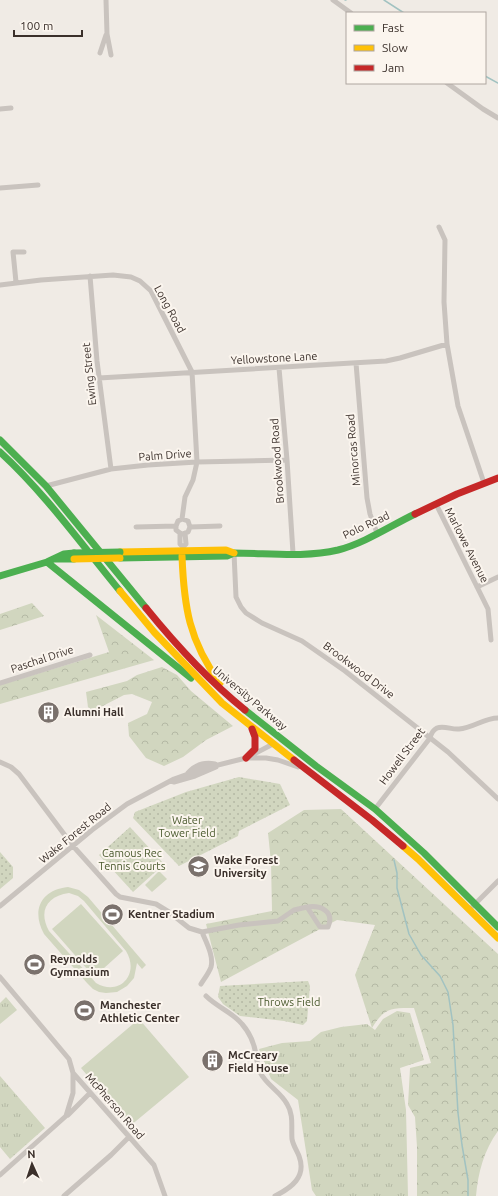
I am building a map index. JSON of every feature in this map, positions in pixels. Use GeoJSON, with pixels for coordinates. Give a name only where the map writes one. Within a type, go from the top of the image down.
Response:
{"type":"FeatureCollection","features":[{"type":"Feature","properties":{"kind":"main road","name":"University Parkway"},"geometry":{"type":"LineString","coordinates":[[0,440],[46,486],[165,631],[198,667],[229,697],[374,809],[424,853],[498,938]]}},
{"type":"Feature","properties":{"kind":"main road","name":"University Parkway"},"geometry":{"type":"LineString","coordinates":[[0,452],[12,463],[41,496],[154,632],[183,664],[222,702],[273,744],[372,820],[472,907],[498,927]]}},
{"type":"Feature","properties":{"kind":"main road","name":"Polo Road"},"geometry":{"type":"LineString","coordinates":[[120,555],[174,550],[227,556],[234,553],[293,553],[337,550],[377,533],[436,504],[498,478]]}},
{"type":"Feature","properties":{"kind":"main road","name":"Polo Road"},"geometry":{"type":"LineString","coordinates":[[0,576],[55,559],[74,556],[183,551]]}},
{"type":"Feature","properties":{"kind":"main road"},"geometry":{"type":"LineString","coordinates":[[183,551],[185,604],[191,630],[203,657],[216,678],[245,710]]}},
{"type":"Feature","properties":{"kind":"main road"},"geometry":{"type":"LineString","coordinates":[[47,562],[222,702]]}},
{"type":"Feature","properties":{"kind":"main road"},"geometry":{"type":"LineString","coordinates":[[246,758],[253,752],[256,743],[254,731],[251,726]]}},
{"type":"Feature","properties":{"kind":"main road"},"geometry":{"type":"LineString","coordinates":[[273,744],[277,742],[280,743],[295,755],[301,754]]}},
{"type":"Feature","properties":{"kind":"street"},"geometry":{"type":"LineString","coordinates":[[106,0],[107,34],[111,54]]}},
{"type":"Feature","properties":{"kind":"street"},"geometry":{"type":"LineString","coordinates":[[333,0],[350,12]]}},
{"type":"Feature","properties":{"kind":"street"},"geometry":{"type":"LineString","coordinates":[[100,53],[107,34]]}},
{"type":"Feature","properties":{"kind":"street"},"geometry":{"type":"LineString","coordinates":[[448,84],[498,118]]}},
{"type":"Feature","properties":{"kind":"street"},"geometry":{"type":"LineString","coordinates":[[0,109],[11,108]]}},
{"type":"Feature","properties":{"kind":"street"},"geometry":{"type":"LineString","coordinates":[[0,188],[38,185]]}},
{"type":"Feature","properties":{"kind":"street"},"geometry":{"type":"LineString","coordinates":[[439,226],[445,240],[444,302],[447,344],[458,406],[484,483]]}},
{"type":"Feature","properties":{"kind":"street"},"geometry":{"type":"LineString","coordinates":[[16,282],[13,252],[24,252]]}},
{"type":"Feature","properties":{"kind":"street","name":"Long Road"},"geometry":{"type":"LineString","coordinates":[[0,285],[16,282],[113,275],[131,277],[140,281],[151,291],[192,372],[197,462],[193,480],[185,497],[182,519]]}},
{"type":"Feature","properties":{"kind":"street","name":"Ewing Street"},"geometry":{"type":"LineString","coordinates":[[90,276],[99,378],[111,469]]}},
{"type":"Feature","properties":{"kind":"street","name":"Yellowstone Lane"},"geometry":{"type":"LineString","coordinates":[[99,378],[386,361],[447,344]]}},
{"type":"Feature","properties":{"kind":"street","name":"Minorcas Road"},"geometry":{"type":"LineString","coordinates":[[356,363],[368,498],[370,514],[377,533]]}},
{"type":"Feature","properties":{"kind":"street","name":"Brookwood Road"},"geometry":{"type":"LineString","coordinates":[[279,368],[288,460],[293,553]]}},
{"type":"Feature","properties":{"kind":"street","name":"Palm Drive"},"geometry":{"type":"LineString","coordinates":[[46,486],[111,469],[148,465],[197,462],[288,460]]}},
{"type":"Feature","properties":{"kind":"street","name":"Marlowe Avenue"},"geometry":{"type":"LineString","coordinates":[[436,504],[488,609],[491,640]]}},
{"type":"Feature","properties":{"kind":"street"},"geometry":{"type":"LineString","coordinates":[[182,519],[188,521],[190,527],[188,532],[183,533],[176,530],[178,521],[182,519]]}},
{"type":"Feature","properties":{"kind":"street"},"geometry":{"type":"LineString","coordinates":[[136,527],[176,526]]}},
{"type":"Feature","properties":{"kind":"street"},"geometry":{"type":"LineString","coordinates":[[190,527],[220,526]]}},
{"type":"Feature","properties":{"kind":"street"},"geometry":{"type":"LineString","coordinates":[[183,533],[180,544],[183,551]]}},
{"type":"Feature","properties":{"kind":"street","name":"Brookwood Drive"},"geometry":{"type":"LineString","coordinates":[[234,553],[236,598],[246,613],[262,623],[311,647],[344,671],[448,752],[498,799]]}},
{"type":"Feature","properties":{"kind":"street"},"geometry":{"type":"LineString","coordinates":[[477,587],[498,577]]}},
{"type":"Feature","properties":{"kind":"street","name":"Paschal Drive"},"geometry":{"type":"LineString","coordinates":[[0,683],[90,654]]}},
{"type":"Feature","properties":{"kind":"street","name":"Howell Street"},"geometry":{"type":"LineString","coordinates":[[374,809],[430,738],[432,732],[439,728],[458,730],[474,726],[489,719],[498,718]]}},
{"type":"Feature","properties":{"kind":"street","name":"Wake Forest Road"},"geometry":{"type":"LineString","coordinates":[[0,906],[92,830],[132,800],[174,779],[246,758],[273,744]]}},
{"type":"Feature","properties":{"kind":"street","name":"Wake Forest Road"},"geometry":{"type":"LineString","coordinates":[[246,758],[266,758],[278,760],[305,769]]}},
{"type":"Feature","properties":{"kind":"street"},"geometry":{"type":"LineString","coordinates":[[0,762],[6,764],[19,774],[73,846],[118,896],[156,904],[189,928],[202,932],[239,925],[278,921],[294,910],[307,907],[317,906],[326,911],[330,919],[328,927],[320,927],[307,907]]}},
{"type":"Feature","properties":{"kind":"street","name":"Wake Forest Road"},"geometry":{"type":"LineString","coordinates":[[168,783],[204,773],[212,770],[218,765]]}},
{"type":"Feature","properties":{"kind":"street"},"geometry":{"type":"LineString","coordinates":[[472,907],[498,881]]}},
{"type":"Feature","properties":{"kind":"street"},"geometry":{"type":"LineString","coordinates":[[201,984],[211,968],[212,963],[210,952],[202,932]]}},
{"type":"Feature","properties":{"kind":"street","name":"McPherson Road"},"geometry":{"type":"LineString","coordinates":[[0,977],[69,1059],[73,1073],[128,1138],[154,1166],[166,1196]]}},
{"type":"Feature","properties":{"kind":"street"},"geometry":{"type":"LineString","coordinates":[[206,996],[218,1006],[232,1014],[243,1025],[252,1041],[259,1070],[262,1076],[284,1099],[290,1108],[293,1142],[300,1159],[301,1168],[294,1184],[276,1196]]}},
{"type":"Feature","properties":{"kind":"street"},"geometry":{"type":"LineString","coordinates":[[66,1116],[73,1093],[73,1073]]}},
{"type":"Feature","properties":{"kind":"street"},"geometry":{"type":"LineString","coordinates":[[0,1175],[90,1093]]}},
{"type":"Feature","properties":{"kind":"street"},"geometry":{"type":"LineString","coordinates":[[64,1196],[128,1138]]}},
{"type":"Feature","properties":{"kind":"green space"},"geometry":{"type":"Polygon","coordinates":[[[32,603],[44,616],[0,630],[0,614],[32,603]]]}},
{"type":"Feature","properties":{"kind":"green space"},"geometry":{"type":"Polygon","coordinates":[[[96,615],[154,660],[0,704],[0,685],[109,652],[96,615]]]}},
{"type":"Feature","properties":{"kind":"green space"},"geometry":{"type":"Polygon","coordinates":[[[162,667],[177,675],[191,691],[233,726],[206,740],[183,757],[164,766],[146,758],[129,736],[128,723],[147,714],[152,702],[132,694],[124,695],[93,711],[88,707],[86,692],[127,681],[137,675],[162,667]]]}},
{"type":"Feature","properties":{"kind":"green space","name":"Water Tower Field"},"geometry":{"type":"Polygon","coordinates":[[[239,777],[280,784],[290,805],[239,831],[238,836],[179,866],[133,818],[135,812],[186,792],[239,777]]]}},
{"type":"Feature","properties":{"kind":"green space"},"geometry":{"type":"Polygon","coordinates":[[[341,809],[498,954],[498,1131],[493,1138],[482,1162],[476,1196],[417,1196],[417,1147],[415,1117],[408,1105],[410,1068],[431,1063],[414,1008],[389,1010],[381,1016],[372,1028],[355,975],[375,925],[337,920],[221,982],[206,924],[272,911],[271,862],[268,833],[304,810],[341,809]]]}},
{"type":"Feature","properties":{"kind":"green space","name":"Camous Rec Tennis Courts"},"geometry":{"type":"Polygon","coordinates":[[[130,827],[164,864],[133,892],[99,855],[130,827]]]}},
{"type":"Feature","properties":{"kind":"green space"},"geometry":{"type":"Polygon","coordinates":[[[0,852],[13,867],[13,878],[0,889],[0,852]]]}},
{"type":"Feature","properties":{"kind":"green space"},"geometry":{"type":"Polygon","coordinates":[[[159,871],[167,879],[152,892],[145,885],[159,871]]]}},
{"type":"Feature","properties":{"kind":"green space"},"geometry":{"type":"Polygon","coordinates":[[[68,887],[79,890],[88,897],[146,965],[142,969],[137,963],[134,978],[127,986],[117,992],[106,993],[93,989],[44,934],[38,917],[41,903],[51,892],[68,887]],[[69,893],[55,897],[50,901],[44,917],[49,931],[96,983],[105,987],[120,985],[129,975],[131,968],[130,960],[126,951],[84,901],[78,896],[69,893]]]}},
{"type":"Feature","properties":{"kind":"green space"},"geometry":{"type":"Polygon","coordinates":[[[81,904],[123,951],[94,977],[52,929],[81,904]]]}},
{"type":"Feature","properties":{"kind":"green space","name":"Throws Field"},"geometry":{"type":"Polygon","coordinates":[[[308,981],[310,986],[307,1021],[303,1025],[284,1021],[240,1016],[223,1004],[218,997],[220,986],[308,981]]]}},
{"type":"Feature","properties":{"kind":"green space"},"geometry":{"type":"Polygon","coordinates":[[[6,997],[17,1010],[0,1024],[0,1003],[6,997]]]}},
{"type":"Feature","properties":{"kind":"green space"},"geometry":{"type":"Polygon","coordinates":[[[397,1011],[410,1013],[424,1060],[400,1068],[406,1110],[408,1196],[316,1196],[312,1190],[298,1100],[271,1079],[259,1049],[282,1043],[310,1041],[321,1032],[341,1027],[367,1024],[375,1030],[383,1019],[397,1011]]]}},
{"type":"Feature","properties":{"kind":"green space"},"geometry":{"type":"Polygon","coordinates":[[[139,1019],[189,1077],[130,1126],[81,1068],[139,1019]]]}},
{"type":"Feature","properties":{"kind":"green space"},"geometry":{"type":"Polygon","coordinates":[[[0,1076],[45,1128],[10,1159],[0,1147],[0,1076]]]}},
{"type":"Feature","properties":{"kind":"waterway"},"geometry":{"type":"LineString","coordinates":[[384,0],[402,12]]}},
{"type":"Feature","properties":{"kind":"waterway"},"geometry":{"type":"LineString","coordinates":[[486,77],[498,83]]}},
{"type":"Feature","properties":{"kind":"waterway"},"geometry":{"type":"LineString","coordinates":[[394,860],[397,873],[397,888],[409,934],[421,955],[440,976],[448,992],[453,1025],[458,1113],[468,1180],[468,1196]]}},
{"type":"Feature","properties":{"kind":"traffic: fast"},"geometry":{"type":"LineString","coordinates":[[0,440],[46,486],[146,608]]}},
{"type":"Feature","properties":{"kind":"traffic: fast"},"geometry":{"type":"LineString","coordinates":[[0,452],[47,501],[120,591]]}},
{"type":"Feature","properties":{"kind":"traffic: fast"},"geometry":{"type":"LineString","coordinates":[[120,558],[227,556],[234,553],[312,554],[348,547],[415,514]]}},
{"type":"Feature","properties":{"kind":"traffic: fast"},"geometry":{"type":"LineString","coordinates":[[74,553],[120,552]]}},
{"type":"Feature","properties":{"kind":"traffic: fast"},"geometry":{"type":"LineString","coordinates":[[0,576],[47,562],[64,554],[74,553]]}},
{"type":"Feature","properties":{"kind":"traffic: fast"},"geometry":{"type":"LineString","coordinates":[[55,559],[74,559]]}},
{"type":"Feature","properties":{"kind":"traffic: fast"},"geometry":{"type":"LineString","coordinates":[[47,562],[191,678]]}},
{"type":"Feature","properties":{"kind":"traffic: fast"},"geometry":{"type":"LineString","coordinates":[[245,710],[316,766],[375,809],[424,853],[498,927]]}},
{"type":"Feature","properties":{"kind":"traffic: slow"},"geometry":{"type":"LineString","coordinates":[[120,552],[226,550],[234,553]]}},
{"type":"Feature","properties":{"kind":"traffic: slow"},"geometry":{"type":"LineString","coordinates":[[182,556],[184,591],[190,623],[201,653],[220,683]]}},
{"type":"Feature","properties":{"kind":"traffic: slow"},"geometry":{"type":"LineString","coordinates":[[74,559],[120,558]]}},
{"type":"Feature","properties":{"kind":"traffic: slow"},"geometry":{"type":"LineString","coordinates":[[120,591],[154,632],[222,703],[294,760]]}},
{"type":"Feature","properties":{"kind":"traffic: slow"},"geometry":{"type":"LineString","coordinates":[[403,846],[498,938]]}},
{"type":"Feature","properties":{"kind":"traffic: jam"},"geometry":{"type":"LineString","coordinates":[[415,514],[457,494],[498,478]]}},
{"type":"Feature","properties":{"kind":"traffic: jam"},"geometry":{"type":"LineString","coordinates":[[146,608],[193,662],[218,687],[245,710]]}},
{"type":"Feature","properties":{"kind":"traffic: jam"},"geometry":{"type":"LineString","coordinates":[[246,758],[255,749],[255,737],[252,729]]}},
{"type":"Feature","properties":{"kind":"traffic: jam"},"geometry":{"type":"LineString","coordinates":[[294,760],[372,820],[403,846]]}},
{"type":"Feature","properties":{"kind":"place","name":"Alumni Hall"},"geometry":{"type":"Point","coordinates":[48,712]}},
{"type":"Feature","properties":{"kind":"place","name":"Wake Forest University"},"geometry":{"type":"Point","coordinates":[199,866]}},
{"type":"Feature","properties":{"kind":"place","name":"Kentner Stadium"},"geometry":{"type":"Point","coordinates":[113,914]}},
{"type":"Feature","properties":{"kind":"place","name":"Reynolds Gymnasium"},"geometry":{"type":"Point","coordinates":[35,965]}},
{"type":"Feature","properties":{"kind":"place","name":"Manchester Athletic Center"},"geometry":{"type":"Point","coordinates":[85,1011]}},
{"type":"Feature","properties":{"kind":"place","name":"McCreary Field House"},"geometry":{"type":"Point","coordinates":[213,1061]}}]}
